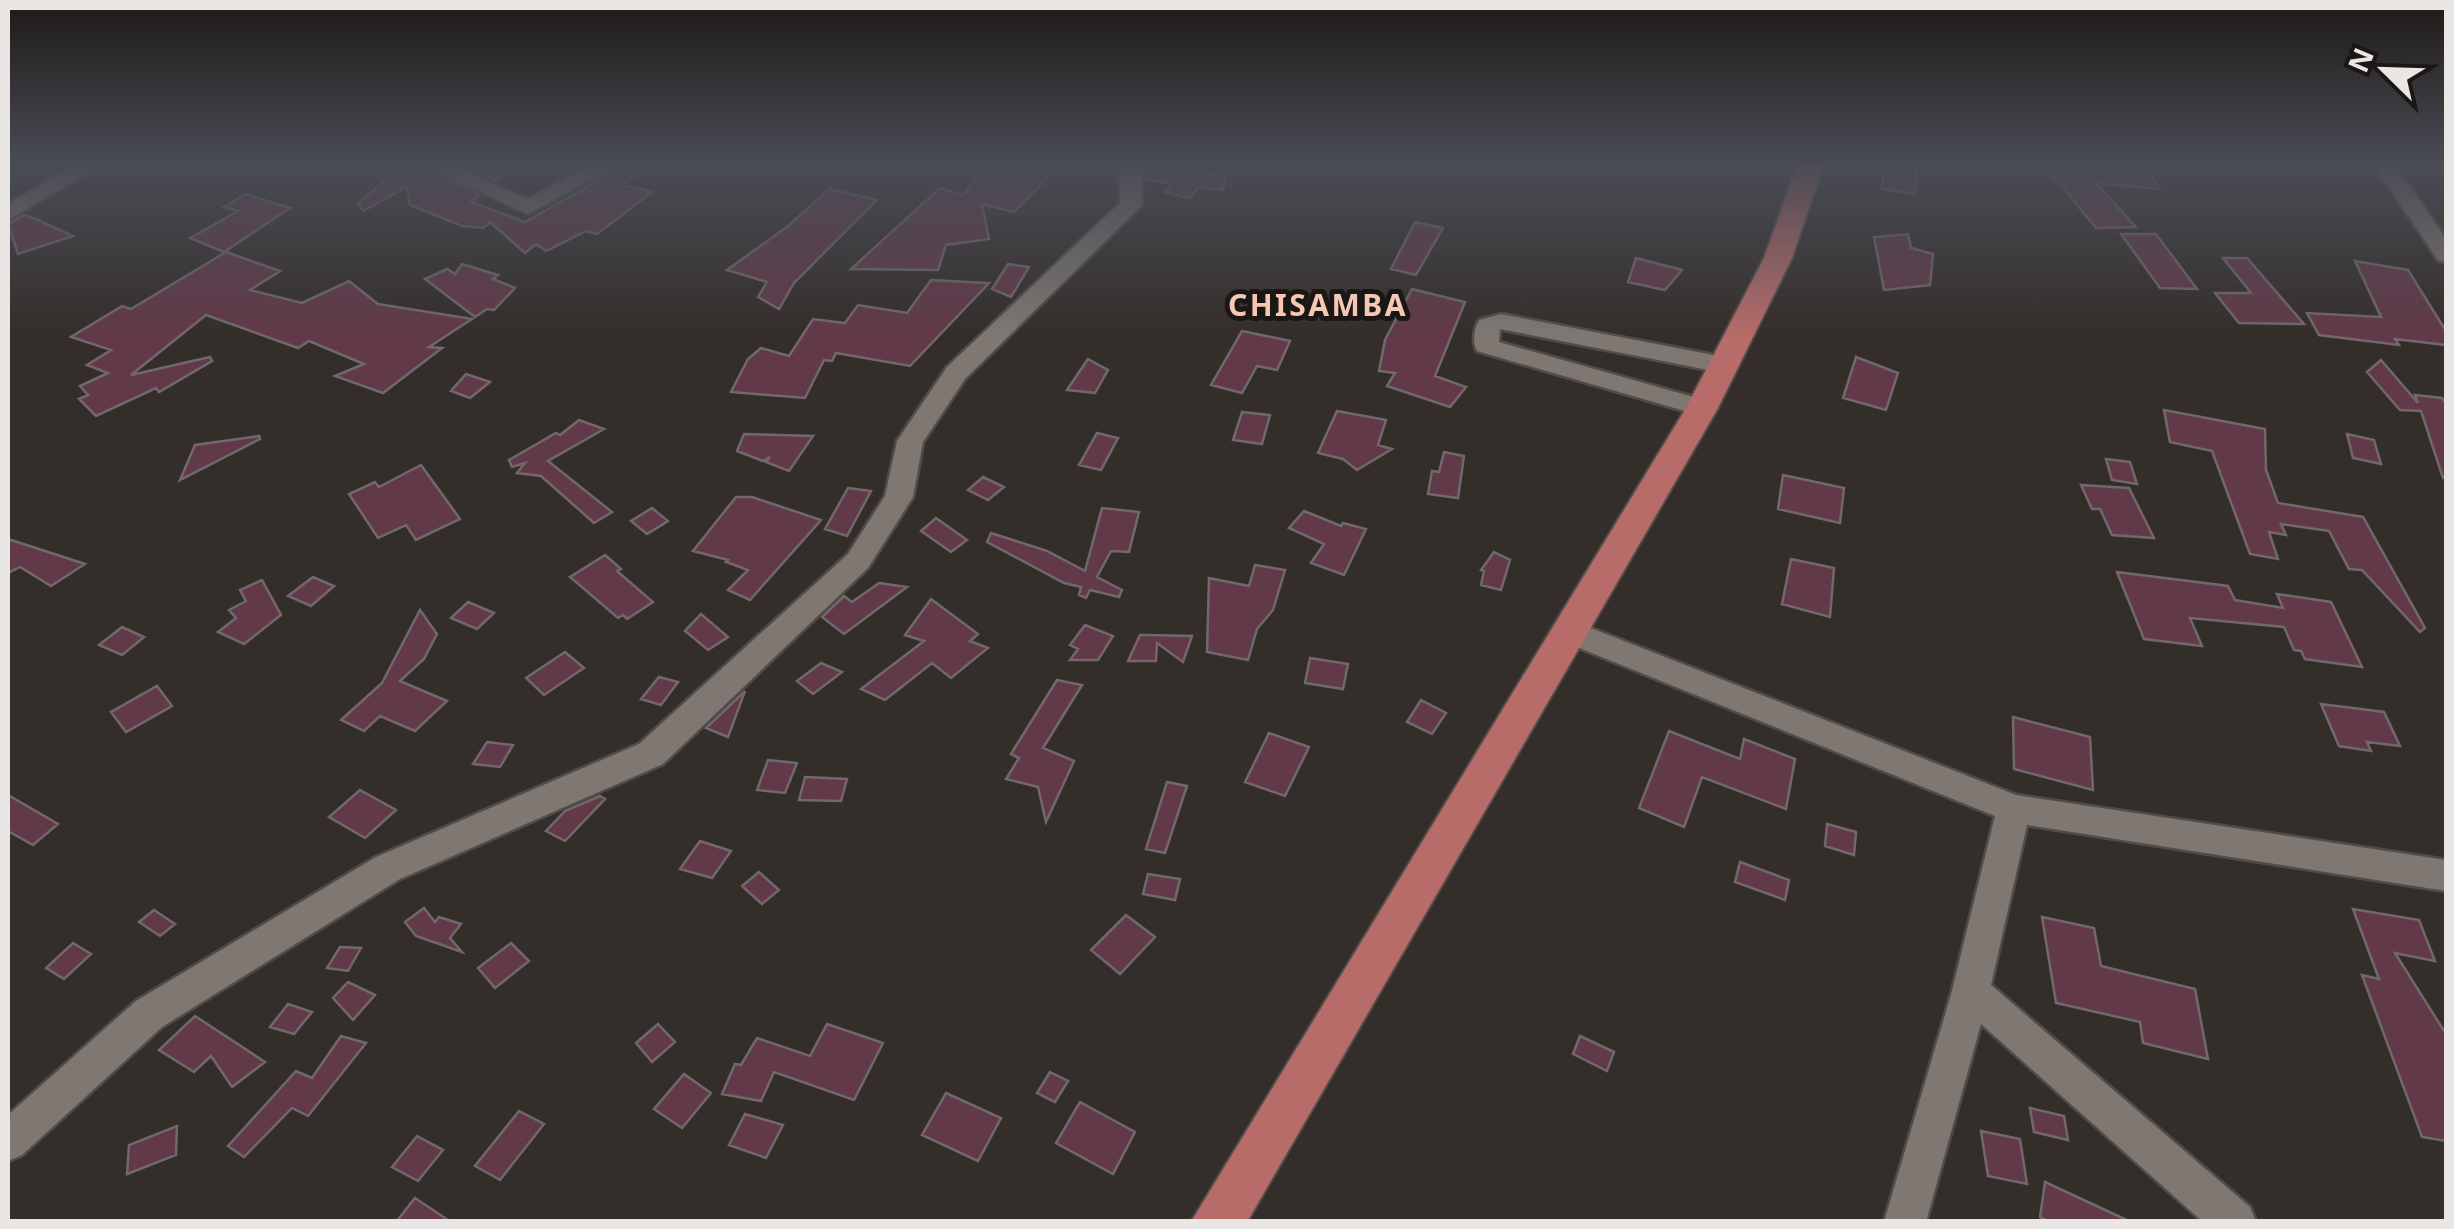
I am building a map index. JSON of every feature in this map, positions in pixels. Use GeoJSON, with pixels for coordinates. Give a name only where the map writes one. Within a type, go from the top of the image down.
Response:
{"type":"FeatureCollection","features":[{"type":"Feature","properties":{"kind":"main road"},"geometry":{"type":"LineString","coordinates":[[1217,1222],[1702,408],[1778,258],[1791,220]]}},
{"type":"Feature","properties":{"kind":"street"},"geometry":{"type":"LineString","coordinates":[[8,1142],[149,1014],[388,868],[650,754],[858,561],[899,497],[910,441],[956,373],[1116,220]]}},
{"type":"Feature","properties":{"kind":"street"},"geometry":{"type":"LineString","coordinates":[[2422,220],[2446,255]]}},
{"type":"Feature","properties":{"kind":"street"},"geometry":{"type":"LineString","coordinates":[[1702,408],[1486,346],[1488,325],[1500,322],[1724,365]]}},
{"type":"Feature","properties":{"kind":"street"},"geometry":{"type":"LineString","coordinates":[[1568,631],[2014,809],[2446,877]]}},
{"type":"Feature","properties":{"kind":"street"},"geometry":{"type":"LineString","coordinates":[[1906,1222],[1971,991],[2014,809]]}},
{"type":"Feature","properties":{"kind":"street"},"geometry":{"type":"LineString","coordinates":[[1971,991],[2235,1222]]}},
{"type":"Feature","properties":{"kind":"building"},"geometry":{"type":"Polygon","coordinates":[[[39,220],[73,236],[18,254],[8,224],[39,220]]]}},
{"type":"Feature","properties":{"kind":"building"},"geometry":{"type":"Polygon","coordinates":[[[221,220],[271,220],[224,252],[190,238],[221,220]]]}},
{"type":"Feature","properties":{"kind":"building"},"geometry":{"type":"Polygon","coordinates":[[[448,220],[615,220],[597,234],[586,231],[546,251],[536,244],[525,253],[490,222],[483,228],[448,220]]]}},
{"type":"Feature","properties":{"kind":"building"},"geometry":{"type":"Polygon","coordinates":[[[794,220],[857,220],[794,283],[779,309],[758,297],[767,282],[727,270],[794,220]]]}},
{"type":"Feature","properties":{"kind":"building"},"geometry":{"type":"Polygon","coordinates":[[[904,220],[985,220],[989,239],[946,245],[938,270],[851,269],[904,220]]]}},
{"type":"Feature","properties":{"kind":"building"},"geometry":{"type":"Polygon","coordinates":[[[2090,220],[2130,220],[2136,227],[2096,228],[2090,220]]]}},
{"type":"Feature","properties":{"kind":"building"},"geometry":{"type":"Polygon","coordinates":[[[1415,222],[1443,228],[1416,275],[1391,269],[1415,222]]]}},
{"type":"Feature","properties":{"kind":"building"},"geometry":{"type":"Polygon","coordinates":[[[1908,234],[1911,248],[1933,254],[1930,285],[1884,290],[1874,237],[1908,234]]]}},
{"type":"Feature","properties":{"kind":"building"},"geometry":{"type":"Polygon","coordinates":[[[2121,234],[2156,234],[2197,289],[2160,288],[2121,234]]]}},
{"type":"Feature","properties":{"kind":"building"},"geometry":{"type":"Polygon","coordinates":[[[226,252],[280,271],[250,290],[302,303],[349,281],[378,304],[472,319],[429,347],[442,348],[383,393],[335,376],[364,364],[309,341],[298,348],[206,315],[131,375],[210,357],[212,361],[159,392],[156,388],[96,416],[79,399],[88,395],[80,386],[108,373],[87,365],[111,350],[71,337],[122,306],[131,309],[226,252]]]}},
{"type":"Feature","properties":{"kind":"building"},"geometry":{"type":"Polygon","coordinates":[[[1636,258],[1682,270],[1665,290],[1628,282],[1636,258]]]}},
{"type":"Feature","properties":{"kind":"building"},"geometry":{"type":"Polygon","coordinates":[[[2223,258],[2247,258],[2304,324],[2239,323],[2215,293],[2251,293],[2223,258]]]}},
{"type":"Feature","properties":{"kind":"building"},"geometry":{"type":"Polygon","coordinates":[[[2355,261],[2408,270],[2446,331],[2446,345],[2395,339],[2399,345],[2319,335],[2307,313],[2381,317],[2355,261]]]}},
{"type":"Feature","properties":{"kind":"building"},"geometry":{"type":"Polygon","coordinates":[[[462,264],[498,275],[493,279],[515,288],[494,310],[487,309],[475,317],[425,279],[447,269],[455,274],[462,264]]]}},
{"type":"Feature","properties":{"kind":"building"},"geometry":{"type":"Polygon","coordinates":[[[1008,264],[1029,267],[1011,297],[992,289],[1008,264]]]}},
{"type":"Feature","properties":{"kind":"building"},"geometry":{"type":"Polygon","coordinates":[[[931,280],[989,283],[910,366],[836,353],[832,361],[824,360],[805,398],[731,392],[748,359],[761,348],[789,356],[813,319],[845,323],[858,305],[907,313],[931,280]]]}},
{"type":"Feature","properties":{"kind":"building"},"geometry":{"type":"Polygon","coordinates":[[[1412,289],[1465,302],[1435,376],[1466,387],[1450,407],[1387,386],[1395,373],[1379,371],[1385,340],[1412,289]]]}},
{"type":"Feature","properties":{"kind":"building"},"geometry":{"type":"Polygon","coordinates":[[[1242,331],[1290,341],[1277,370],[1257,366],[1242,393],[1211,385],[1242,331]]]}},
{"type":"Feature","properties":{"kind":"building"},"geometry":{"type":"Polygon","coordinates":[[[1856,357],[1898,373],[1886,410],[1843,398],[1856,357]]]}},
{"type":"Feature","properties":{"kind":"building"},"geometry":{"type":"Polygon","coordinates":[[[1088,359],[1108,370],[1095,393],[1067,390],[1088,359]]]}},
{"type":"Feature","properties":{"kind":"building"},"geometry":{"type":"Polygon","coordinates":[[[2381,360],[2418,403],[2415,395],[2442,398],[2446,404],[2446,477],[2443,478],[2421,411],[2400,410],[2367,372],[2381,360]]]}},
{"type":"Feature","properties":{"kind":"building"},"geometry":{"type":"Polygon","coordinates":[[[466,374],[490,382],[470,398],[451,391],[466,374]]]}},
{"type":"Feature","properties":{"kind":"building"},"geometry":{"type":"Polygon","coordinates":[[[2164,410],[2265,429],[2266,470],[2278,503],[2363,517],[2425,628],[2420,632],[2362,570],[2349,569],[2329,531],[2281,524],[2286,535],[2269,532],[2278,559],[2250,554],[2212,451],[2170,442],[2164,410]]]}},
{"type":"Feature","properties":{"kind":"building"},"geometry":{"type":"Polygon","coordinates":[[[1337,411],[1386,420],[1378,445],[1392,449],[1357,470],[1343,459],[1318,453],[1337,411]]]}},
{"type":"Feature","properties":{"kind":"building"},"geometry":{"type":"Polygon","coordinates":[[[1242,412],[1270,415],[1262,444],[1233,440],[1242,412]]]}},
{"type":"Feature","properties":{"kind":"building"},"geometry":{"type":"Polygon","coordinates":[[[579,420],[604,429],[548,461],[612,512],[594,523],[541,476],[517,473],[525,463],[512,467],[509,460],[556,433],[560,435],[579,420]]]}},
{"type":"Feature","properties":{"kind":"building"},"geometry":{"type":"Polygon","coordinates":[[[1097,433],[1118,438],[1101,470],[1079,465],[1097,433]]]}},
{"type":"Feature","properties":{"kind":"building"},"geometry":{"type":"Polygon","coordinates":[[[744,434],[813,436],[789,471],[766,462],[770,457],[763,461],[737,451],[744,434]]]}},
{"type":"Feature","properties":{"kind":"building"},"geometry":{"type":"Polygon","coordinates":[[[2347,434],[2374,440],[2381,464],[2353,458],[2347,434]]]}},
{"type":"Feature","properties":{"kind":"building"},"geometry":{"type":"Polygon","coordinates":[[[259,436],[260,439],[180,480],[195,445],[259,436]]]}},
{"type":"Feature","properties":{"kind":"building"},"geometry":{"type":"Polygon","coordinates":[[[1444,452],[1464,456],[1458,498],[1428,494],[1432,471],[1439,472],[1444,452]]]}},
{"type":"Feature","properties":{"kind":"building"},"geometry":{"type":"Polygon","coordinates":[[[2106,459],[2130,462],[2137,484],[2112,480],[2106,459]]]}},
{"type":"Feature","properties":{"kind":"building"},"geometry":{"type":"Polygon","coordinates":[[[421,465],[460,519],[416,540],[406,525],[378,538],[349,494],[375,482],[379,487],[421,465]]]}},
{"type":"Feature","properties":{"kind":"building"},"geometry":{"type":"Polygon","coordinates":[[[1783,475],[1844,488],[1840,523],[1778,509],[1783,475]]]}},
{"type":"Feature","properties":{"kind":"building"},"geometry":{"type":"Polygon","coordinates":[[[983,477],[1004,487],[988,500],[968,490],[983,477]]]}},
{"type":"Feature","properties":{"kind":"building"},"geometry":{"type":"Polygon","coordinates":[[[2081,485],[2129,488],[2154,538],[2112,535],[2100,509],[2092,509],[2081,485]]]}},
{"type":"Feature","properties":{"kind":"building"},"geometry":{"type":"Polygon","coordinates":[[[848,488],[871,491],[847,536],[825,529],[848,488]]]}},
{"type":"Feature","properties":{"kind":"building"},"geometry":{"type":"Polygon","coordinates":[[[736,497],[752,497],[821,520],[750,600],[728,590],[748,570],[693,551],[736,497]]]}},
{"type":"Feature","properties":{"kind":"building"},"geometry":{"type":"Polygon","coordinates":[[[652,508],[668,521],[647,534],[631,521],[652,508]]]}},
{"type":"Feature","properties":{"kind":"building"},"geometry":{"type":"Polygon","coordinates":[[[1102,508],[1139,512],[1129,552],[1111,551],[1097,577],[1122,590],[1119,597],[1090,590],[1086,598],[1079,595],[1081,587],[1064,583],[987,542],[991,533],[1047,551],[1085,571],[1102,508]]]}},
{"type":"Feature","properties":{"kind":"building"},"geometry":{"type":"Polygon","coordinates":[[[1304,511],[1341,526],[1343,523],[1366,529],[1344,575],[1311,563],[1324,544],[1289,528],[1304,511]]]}},
{"type":"Feature","properties":{"kind":"building"},"geometry":{"type":"Polygon","coordinates":[[[936,518],[967,540],[951,552],[921,531],[936,518]]]}},
{"type":"Feature","properties":{"kind":"building"},"geometry":{"type":"Polygon","coordinates":[[[8,539],[85,564],[51,586],[20,567],[8,573],[8,539]]]}},
{"type":"Feature","properties":{"kind":"building"},"geometry":{"type":"Polygon","coordinates":[[[1494,552],[1510,560],[1501,590],[1481,585],[1481,570],[1494,552]]]}},
{"type":"Feature","properties":{"kind":"building"},"geometry":{"type":"Polygon","coordinates":[[[605,555],[621,569],[617,571],[653,602],[627,619],[623,615],[618,618],[570,577],[605,555]]]}},
{"type":"Feature","properties":{"kind":"building"},"geometry":{"type":"Polygon","coordinates":[[[1791,559],[1834,568],[1830,617],[1782,604],[1791,559]]]}},
{"type":"Feature","properties":{"kind":"building"},"geometry":{"type":"Polygon","coordinates":[[[1255,565],[1285,570],[1273,610],[1257,629],[1248,660],[1207,652],[1209,578],[1249,586],[1255,565]]]}},
{"type":"Feature","properties":{"kind":"building"},"geometry":{"type":"Polygon","coordinates":[[[2117,572],[2228,586],[2235,600],[2283,608],[2277,594],[2331,602],[2362,667],[2305,659],[2301,651],[2294,650],[2284,627],[2190,618],[2202,646],[2144,639],[2117,572]]]}},
{"type":"Feature","properties":{"kind":"building"},"geometry":{"type":"Polygon","coordinates":[[[313,577],[334,586],[311,606],[288,596],[313,577]]]}},
{"type":"Feature","properties":{"kind":"building"},"geometry":{"type":"Polygon","coordinates":[[[262,580],[281,615],[244,644],[218,632],[236,618],[229,610],[246,601],[240,590],[262,580]]]}},
{"type":"Feature","properties":{"kind":"building"},"geometry":{"type":"Polygon","coordinates":[[[879,583],[907,587],[844,634],[822,617],[844,596],[852,602],[879,583]]]}},
{"type":"Feature","properties":{"kind":"building"},"geometry":{"type":"Polygon","coordinates":[[[931,599],[978,634],[970,641],[988,648],[951,678],[932,663],[885,700],[861,689],[924,641],[905,635],[931,599]]]}},
{"type":"Feature","properties":{"kind":"building"},"geometry":{"type":"Polygon","coordinates":[[[468,602],[494,613],[477,629],[451,618],[468,602]]]}},
{"type":"Feature","properties":{"kind":"building"},"geometry":{"type":"Polygon","coordinates":[[[420,610],[437,634],[424,659],[400,681],[447,701],[415,731],[380,716],[364,731],[341,720],[382,683],[420,610]]]}},
{"type":"Feature","properties":{"kind":"building"},"geometry":{"type":"Polygon","coordinates":[[[701,614],[728,637],[708,650],[685,631],[701,614]]]}},
{"type":"Feature","properties":{"kind":"building"},"geometry":{"type":"Polygon","coordinates":[[[1085,625],[1113,636],[1098,660],[1070,660],[1078,649],[1070,645],[1085,625]]]}},
{"type":"Feature","properties":{"kind":"building"},"geometry":{"type":"Polygon","coordinates":[[[122,627],[144,637],[122,655],[99,645],[122,627]]]}},
{"type":"Feature","properties":{"kind":"building"},"geometry":{"type":"Polygon","coordinates":[[[1140,635],[1192,636],[1183,662],[1157,643],[1156,661],[1128,661],[1140,635]]]}},
{"type":"Feature","properties":{"kind":"building"},"geometry":{"type":"Polygon","coordinates":[[[565,652],[584,668],[544,695],[526,678],[565,652]]]}},
{"type":"Feature","properties":{"kind":"building"},"geometry":{"type":"Polygon","coordinates":[[[1310,658],[1348,664],[1343,689],[1305,683],[1310,658]]]}},
{"type":"Feature","properties":{"kind":"building"},"geometry":{"type":"Polygon","coordinates":[[[821,663],[842,672],[813,694],[797,681],[821,663]]]}},
{"type":"Feature","properties":{"kind":"building"},"geometry":{"type":"Polygon","coordinates":[[[659,677],[678,682],[661,705],[641,699],[659,677]]]}},
{"type":"Feature","properties":{"kind":"building"},"geometry":{"type":"Polygon","coordinates":[[[1057,680],[1082,685],[1043,748],[1074,761],[1046,822],[1038,787],[1006,779],[1019,758],[1011,754],[1057,680]]]}},
{"type":"Feature","properties":{"kind":"building"},"geometry":{"type":"Polygon","coordinates":[[[157,686],[172,706],[126,732],[111,712],[157,686]]]}},
{"type":"Feature","properties":{"kind":"building"},"geometry":{"type":"Polygon","coordinates":[[[745,691],[728,737],[706,728],[745,691]]]}},
{"type":"Feature","properties":{"kind":"building"},"geometry":{"type":"Polygon","coordinates":[[[1421,700],[1446,713],[1432,734],[1407,722],[1421,700]]]}},
{"type":"Feature","properties":{"kind":"building"},"geometry":{"type":"Polygon","coordinates":[[[2321,704],[2384,712],[2400,746],[2367,742],[2371,751],[2339,746],[2321,704]]]}},
{"type":"Feature","properties":{"kind":"building"},"geometry":{"type":"Polygon","coordinates":[[[2013,717],[2090,737],[2093,790],[2014,769],[2013,717]]]}},
{"type":"Feature","properties":{"kind":"building"},"geometry":{"type":"Polygon","coordinates":[[[1669,731],[1740,759],[1744,739],[1795,759],[1786,809],[1702,777],[1684,827],[1639,808],[1669,731]]]}},
{"type":"Feature","properties":{"kind":"building"},"geometry":{"type":"Polygon","coordinates":[[[1269,733],[1309,747],[1285,796],[1245,782],[1269,733]]]}},
{"type":"Feature","properties":{"kind":"building"},"geometry":{"type":"Polygon","coordinates":[[[487,742],[513,745],[500,767],[473,764],[487,742]]]}},
{"type":"Feature","properties":{"kind":"building"},"geometry":{"type":"Polygon","coordinates":[[[768,760],[797,763],[785,793],[757,790],[768,760]]]}},
{"type":"Feature","properties":{"kind":"building"},"geometry":{"type":"Polygon","coordinates":[[[805,777],[847,779],[841,801],[799,800],[805,777]]]}},
{"type":"Feature","properties":{"kind":"building"},"geometry":{"type":"Polygon","coordinates":[[[1167,782],[1187,786],[1165,853],[1146,849],[1167,782]]]}},
{"type":"Feature","properties":{"kind":"building"},"geometry":{"type":"Polygon","coordinates":[[[360,790],[396,810],[365,838],[329,817],[360,790]]]}},
{"type":"Feature","properties":{"kind":"building"},"geometry":{"type":"Polygon","coordinates":[[[8,795],[58,824],[33,845],[8,831],[8,795]]]}},
{"type":"Feature","properties":{"kind":"building"},"geometry":{"type":"Polygon","coordinates":[[[600,796],[605,799],[565,841],[546,831],[565,811],[600,796]]]}},
{"type":"Feature","properties":{"kind":"building"},"geometry":{"type":"Polygon","coordinates":[[[1827,824],[1856,832],[1854,855],[1825,846],[1827,824]]]}},
{"type":"Feature","properties":{"kind":"building"},"geometry":{"type":"Polygon","coordinates":[[[700,841],[731,851],[712,878],[680,869],[700,841]]]}},
{"type":"Feature","properties":{"kind":"building"},"geometry":{"type":"Polygon","coordinates":[[[1740,862],[1789,880],[1785,900],[1735,882],[1740,862]]]}},
{"type":"Feature","properties":{"kind":"building"},"geometry":{"type":"Polygon","coordinates":[[[759,872],[779,890],[762,904],[742,886],[759,872]]]}},
{"type":"Feature","properties":{"kind":"building"},"geometry":{"type":"Polygon","coordinates":[[[1148,874],[1180,879],[1175,900],[1143,894],[1148,874]]]}},
{"type":"Feature","properties":{"kind":"building"},"geometry":{"type":"Polygon","coordinates":[[[424,908],[435,922],[439,917],[461,924],[450,938],[462,952],[416,936],[405,922],[424,908]]]}},
{"type":"Feature","properties":{"kind":"building"},"geometry":{"type":"Polygon","coordinates":[[[2353,909],[2419,920],[2435,961],[2395,953],[2446,1034],[2446,1141],[2422,1137],[2362,975],[2379,979],[2353,909]]]}},
{"type":"Feature","properties":{"kind":"building"},"geometry":{"type":"Polygon","coordinates":[[[154,910],[175,924],[160,936],[139,922],[154,910]]]}},
{"type":"Feature","properties":{"kind":"building"},"geometry":{"type":"Polygon","coordinates":[[[1126,915],[1155,937],[1120,974],[1091,950],[1126,915]]]}},
{"type":"Feature","properties":{"kind":"building"},"geometry":{"type":"Polygon","coordinates":[[[2042,917],[2094,928],[2101,966],[2195,989],[2208,1059],[2143,1043],[2140,1022],[2056,1003],[2042,917]]]}},
{"type":"Feature","properties":{"kind":"building"},"geometry":{"type":"Polygon","coordinates":[[[73,943],[91,954],[64,979],[46,968],[73,943]]]}},
{"type":"Feature","properties":{"kind":"building"},"geometry":{"type":"Polygon","coordinates":[[[511,943],[529,961],[495,988],[478,968],[511,943]]]}},
{"type":"Feature","properties":{"kind":"building"},"geometry":{"type":"Polygon","coordinates":[[[340,947],[361,948],[348,971],[327,968],[340,947]]]}},
{"type":"Feature","properties":{"kind":"building"},"geometry":{"type":"Polygon","coordinates":[[[348,982],[375,995],[353,1020],[333,998],[348,982]]]}},
{"type":"Feature","properties":{"kind":"building"},"geometry":{"type":"Polygon","coordinates":[[[288,1004],[312,1012],[294,1034],[270,1027],[288,1004]]]}},
{"type":"Feature","properties":{"kind":"building"},"geometry":{"type":"Polygon","coordinates":[[[195,1016],[265,1062],[232,1087],[211,1056],[194,1072],[159,1050],[195,1016]]]}},
{"type":"Feature","properties":{"kind":"building"},"geometry":{"type":"Polygon","coordinates":[[[658,1024],[675,1042],[652,1062],[636,1043],[658,1024]]]}},
{"type":"Feature","properties":{"kind":"building"},"geometry":{"type":"Polygon","coordinates":[[[827,1024],[883,1043],[854,1100],[774,1072],[761,1101],[722,1094],[735,1064],[741,1065],[757,1038],[810,1056],[827,1024]]]}},
{"type":"Feature","properties":{"kind":"building"},"geometry":{"type":"Polygon","coordinates":[[[341,1036],[366,1043],[308,1116],[292,1108],[244,1157],[228,1146],[296,1071],[312,1078],[341,1036]]]}},
{"type":"Feature","properties":{"kind":"building"},"geometry":{"type":"Polygon","coordinates":[[[1580,1036],[1614,1052],[1607,1071],[1573,1054],[1580,1036]]]}},
{"type":"Feature","properties":{"kind":"building"},"geometry":{"type":"Polygon","coordinates":[[[1050,1072],[1068,1081],[1055,1102],[1037,1093],[1050,1072]]]}},
{"type":"Feature","properties":{"kind":"building"},"geometry":{"type":"Polygon","coordinates":[[[684,1074],[711,1093],[682,1128],[654,1109],[684,1074]]]}},
{"type":"Feature","properties":{"kind":"building"},"geometry":{"type":"Polygon","coordinates":[[[946,1093],[1001,1118],[978,1161],[922,1135],[946,1093]]]}},
{"type":"Feature","properties":{"kind":"building"},"geometry":{"type":"Polygon","coordinates":[[[1080,1102],[1135,1132],[1113,1174],[1056,1143],[1080,1102]]]}},
{"type":"Feature","properties":{"kind":"building"},"geometry":{"type":"Polygon","coordinates":[[[2030,1108],[2064,1116],[2068,1140],[2034,1132],[2030,1108]]]}},
{"type":"Feature","properties":{"kind":"building"},"geometry":{"type":"Polygon","coordinates":[[[519,1111],[544,1124],[500,1180],[475,1166],[519,1111]]]}},
{"type":"Feature","properties":{"kind":"building"},"geometry":{"type":"Polygon","coordinates":[[[745,1114],[783,1125],[766,1158],[729,1145],[745,1114]]]}},
{"type":"Feature","properties":{"kind":"building"},"geometry":{"type":"Polygon","coordinates":[[[177,1126],[176,1155],[127,1174],[129,1145],[177,1126]]]}},
{"type":"Feature","properties":{"kind":"building"},"geometry":{"type":"Polygon","coordinates":[[[1981,1131],[2020,1139],[2027,1184],[1988,1176],[1981,1131]]]}},
{"type":"Feature","properties":{"kind":"building"},"geometry":{"type":"Polygon","coordinates":[[[417,1136],[443,1150],[418,1181],[392,1167],[417,1136]]]}},
{"type":"Feature","properties":{"kind":"building"},"geometry":{"type":"Polygon","coordinates":[[[2045,1182],[2131,1222],[2050,1222],[2040,1217],[2045,1182]]]}},
{"type":"Feature","properties":{"kind":"building"},"geometry":{"type":"Polygon","coordinates":[[[415,1198],[451,1222],[396,1222],[415,1198]]]}},
{"type":"Feature","properties":{"kind":"district","name":"CHISAMBA"},"geometry":{"type":"Point","coordinates":[1318,306]}}]}
